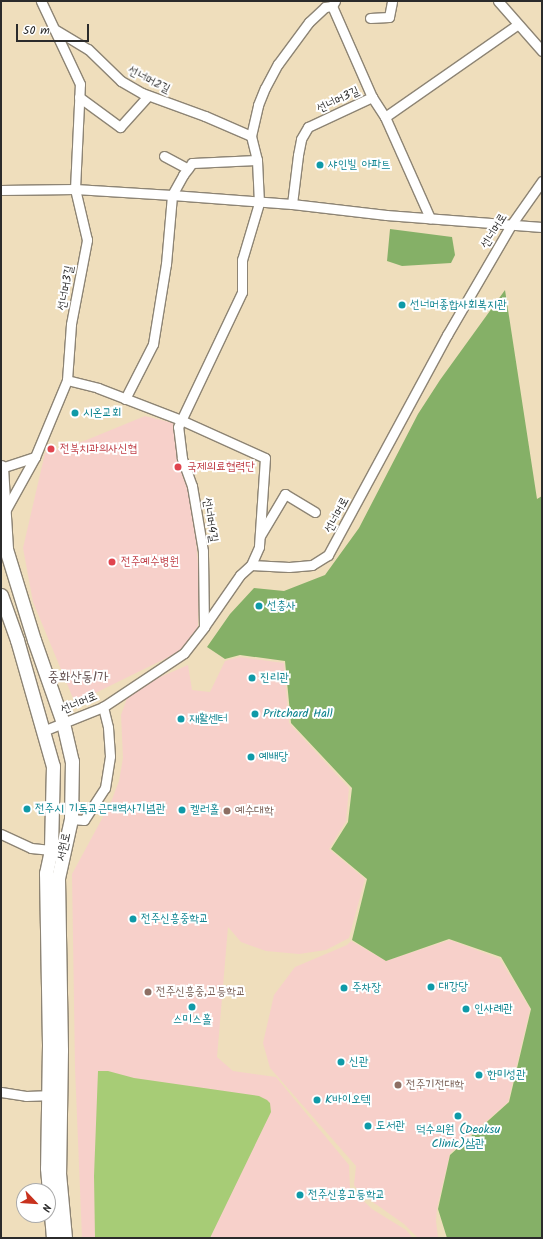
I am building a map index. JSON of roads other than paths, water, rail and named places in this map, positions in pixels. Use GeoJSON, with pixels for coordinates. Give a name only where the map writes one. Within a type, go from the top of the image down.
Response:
{"type":"FeatureCollection","features":[{"type":"Feature","properties":{"kind":"street","name":"선너머2길"},"geometry":{"type":"LineString","coordinates":[[40,1],[56,30],[88,50],[121,81],[148,96],[205,116],[251,136]]}},
{"type":"Feature","properties":{"kind":"street"},"geometry":{"type":"LineString","coordinates":[[370,18],[389,17],[392,1]]}},
{"type":"Feature","properties":{"kind":"street"},"geometry":{"type":"LineString","coordinates":[[498,1],[517,25],[542,51]]}},
{"type":"Feature","properties":{"kind":"street"},"geometry":{"type":"LineString","coordinates":[[259,203],[257,160],[251,136],[264,88],[278,64],[309,22],[325,7],[333,3],[372,97]]}},
{"type":"Feature","properties":{"kind":"street"},"geometry":{"type":"LineString","coordinates":[[385,117],[517,25]]}},
{"type":"Feature","properties":{"kind":"street","name":"선너머3길"},"geometry":{"type":"LineString","coordinates":[[56,30],[80,84],[75,189],[86,240],[71,324],[67,380]]}},
{"type":"Feature","properties":{"kind":"street"},"geometry":{"type":"LineString","coordinates":[[80,98],[120,127],[148,96]]}},
{"type":"Feature","properties":{"kind":"street","name":"선너머3길"},"geometry":{"type":"LineString","coordinates":[[292,204],[299,147],[301,139],[308,127],[372,97],[385,117],[430,218]]}},
{"type":"Feature","properties":{"kind":"street"},"geometry":{"type":"LineString","coordinates":[[164,156],[188,169]]}},
{"type":"Feature","properties":{"kind":"street"},"geometry":{"type":"LineString","coordinates":[[125,398],[153,344],[169,240],[172,195],[192,163],[257,160]]}},
{"type":"Feature","properties":{"kind":"street","name":"선너머로"},"geometry":{"type":"LineString","coordinates":[[43,731],[103,706],[184,653],[240,575],[251,565],[289,567],[312,565],[328,555],[446,334],[511,225],[542,181]]}},
{"type":"Feature","properties":{"kind":"street"},"geometry":{"type":"LineString","coordinates":[[1,190],[75,189],[172,195],[259,203],[292,204],[430,218],[542,227]]}},
{"type":"Feature","properties":{"kind":"street","name":"선너머4길"},"geometry":{"type":"LineString","coordinates":[[204,627],[203,551],[192,486],[182,458],[178,427],[242,292],[242,260],[259,203]]}},
{"type":"Feature","properties":{"kind":"street"},"geometry":{"type":"LineString","coordinates":[[3,513],[35,458],[67,380],[98,388],[181,420],[265,458],[259,547],[251,565]]}},
{"type":"Feature","properties":{"kind":"street"},"geometry":{"type":"LineString","coordinates":[[1,468],[35,458]]}},
{"type":"Feature","properties":{"kind":"street","name":"서원로"},"geometry":{"type":"LineString","coordinates":[[1,468],[6,549],[4,556],[63,723],[72,761],[71,819],[58,878],[55,1095],[47,1168],[53,1238]]}},
{"type":"Feature","properties":{"kind":"street"},"geometry":{"type":"LineString","coordinates":[[259,537],[285,494],[314,512]]}},
{"type":"Feature","properties":{"kind":"street","name":"서원로"},"geometry":{"type":"LineString","coordinates":[[1,595],[53,766],[51,850],[46,873],[59,1173],[65,1238]]}},
{"type":"Feature","properties":{"kind":"street"},"geometry":{"type":"LineString","coordinates":[[71,819],[84,820],[105,788],[110,756],[108,727],[103,706]]}},
{"type":"Feature","properties":{"kind":"street"},"geometry":{"type":"LineString","coordinates":[[1,834],[31,848],[51,850]]}},
{"type":"Feature","properties":{"kind":"street"},"geometry":{"type":"LineString","coordinates":[[1,1092],[26,1096],[55,1095]]}},
{"type":"Feature","properties":{"kind":"place","name":"샤인빌 아파트"},"geometry":{"type":"Point","coordinates":[320,165]}},
{"type":"Feature","properties":{"kind":"place","name":"선너머종합사회복지관"},"geometry":{"type":"Point","coordinates":[402,305]}},
{"type":"Feature","properties":{"kind":"place","name":"시온교회"},"geometry":{"type":"Point","coordinates":[75,413]}},
{"type":"Feature","properties":{"kind":"place","name":"전북치과의사신협"},"geometry":{"type":"Point","coordinates":[51,449]}},
{"type":"Feature","properties":{"kind":"place","name":"국제의료협력단"},"geometry":{"type":"Point","coordinates":[178,467]}},
{"type":"Feature","properties":{"kind":"place","name":"전주예수병원"},"geometry":{"type":"Point","coordinates":[112,562]}},
{"type":"Feature","properties":{"kind":"place","name":"선충사"},"geometry":{"type":"Point","coordinates":[259,606]}},
{"type":"Feature","properties":{"kind":"place","name":"진리관"},"geometry":{"type":"Point","coordinates":[252,678]}},
{"type":"Feature","properties":{"kind":"place","name":"Pritchard Hall"},"geometry":{"type":"Point","coordinates":[255,714]}},
{"type":"Feature","properties":{"kind":"place","name":"재활센터"},"geometry":{"type":"Point","coordinates":[181,719]}},
{"type":"Feature","properties":{"kind":"place","name":"예배당"},"geometry":{"type":"Point","coordinates":[251,757]}},
{"type":"Feature","properties":{"kind":"place","name":"전주시 기독교근대역사기념관"},"geometry":{"type":"Point","coordinates":[27,809]}},
{"type":"Feature","properties":{"kind":"place","name":"켈러홀"},"geometry":{"type":"Point","coordinates":[182,810]}},
{"type":"Feature","properties":{"kind":"place","name":"예수대학"},"geometry":{"type":"Point","coordinates":[227,811]}},
{"type":"Feature","properties":{"kind":"place","name":"전주신흥중학교"},"geometry":{"type":"Point","coordinates":[133,919]}},
{"type":"Feature","properties":{"kind":"place","name":"대강당"},"geometry":{"type":"Point","coordinates":[431,987]}},
{"type":"Feature","properties":{"kind":"place","name":"주차장"},"geometry":{"type":"Point","coordinates":[344,988]}},
{"type":"Feature","properties":{"kind":"place","name":"전주신흥중,고등학교"},"geometry":{"type":"Point","coordinates":[148,992]}},
{"type":"Feature","properties":{"kind":"place","name":"스미스홀"},"geometry":{"type":"Point","coordinates":[192,1007]}},
{"type":"Feature","properties":{"kind":"place","name":"인사례관"},"geometry":{"type":"Point","coordinates":[466,1009]}},
{"type":"Feature","properties":{"kind":"place","name":"신관"},"geometry":{"type":"Point","coordinates":[341,1062]}},
{"type":"Feature","properties":{"kind":"place","name":"한미성관"},"geometry":{"type":"Point","coordinates":[479,1075]}},
{"type":"Feature","properties":{"kind":"place","name":"전주기전대학"},"geometry":{"type":"Point","coordinates":[398,1085]}},
{"type":"Feature","properties":{"kind":"place","name":"K바이오텍"},"geometry":{"type":"Point","coordinates":[317,1100]}},
{"type":"Feature","properties":{"kind":"place","name":"덕수의원 (Deoksu Clinic)삼관"},"geometry":{"type":"Point","coordinates":[458,1116]}},
{"type":"Feature","properties":{"kind":"place","name":"도서관"},"geometry":{"type":"Point","coordinates":[368,1126]}},
{"type":"Feature","properties":{"kind":"place","name":"전주신흥고등학교"},"geometry":{"type":"Point","coordinates":[300,1195]}},
{"type":"Feature","properties":{"kind":"district","name":"중화산동1가"},"geometry":{"type":"Point","coordinates":[78,677]}}]}
